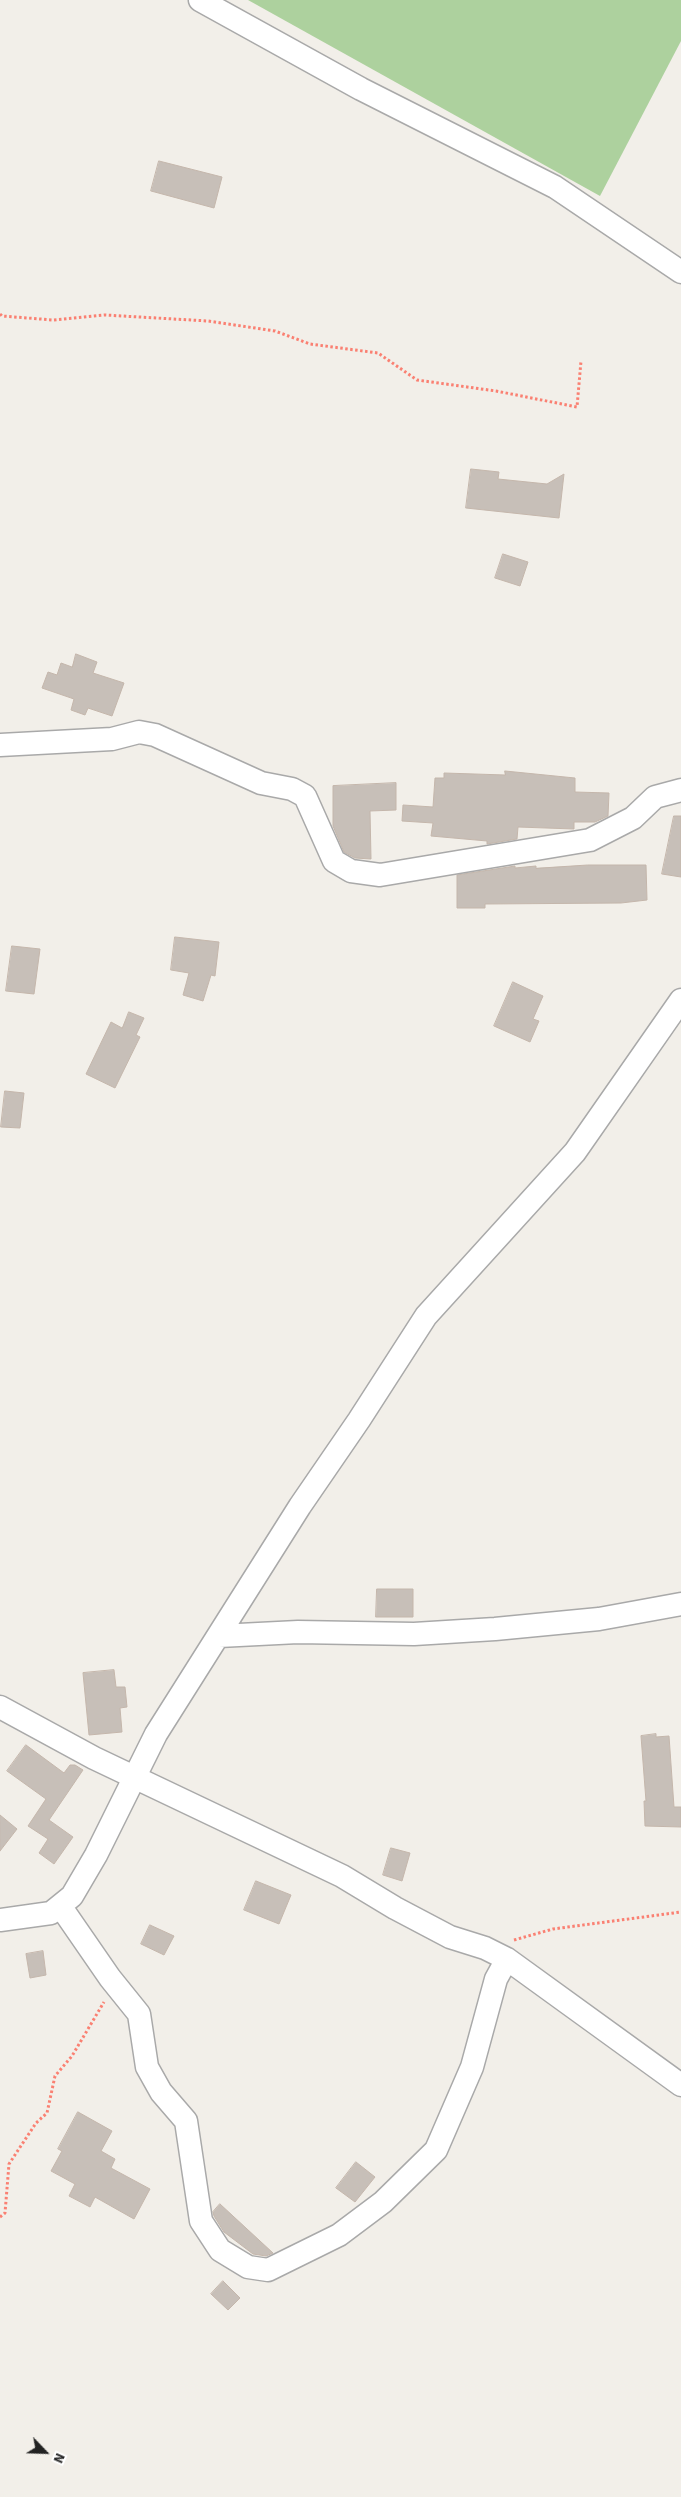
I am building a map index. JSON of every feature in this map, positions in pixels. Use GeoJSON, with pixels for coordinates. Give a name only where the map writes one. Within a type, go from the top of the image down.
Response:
{"type":"FeatureCollection","features":[{"type":"Feature","properties":{"kind":"street"},"geometry":{"type":"LineString","coordinates":[[200,0],[361,89],[555,187],[681,272]]}},
{"type":"Feature","properties":{"kind":"street"},"geometry":{"type":"LineString","coordinates":[[0,745],[112,739],[140,732],[155,735],[261,783],[292,789],[305,796],[334,861],[351,872],[380,875],[590,840],[633,818],[655,798],[681,790]]}},
{"type":"Feature","properties":{"kind":"street"},"geometry":{"type":"LineString","coordinates":[[0,1920],[51,1913],[61,1907],[81,1883],[156,1734],[300,1506],[359,1420],[426,1316],[575,1152],[681,1000]]}},
{"type":"Feature","properties":{"kind":"street"},"geometry":{"type":"LineString","coordinates":[[219,1636],[298,1632],[414,1634],[495,1629],[599,1619],[681,1604]]}},
{"type":"Feature","properties":{"kind":"street"},"geometry":{"type":"LineString","coordinates":[[0,1707],[94,1758],[342,1876],[450,1937],[485,1948],[507,1959],[681,2085]]}},
{"type":"Feature","properties":{"kind":"street"},"geometry":{"type":"LineString","coordinates":[[61,1907],[115,1984],[140,2014],[147,2067],[162,2092],[186,2121],[201,2221],[220,2250],[248,2267],[268,2270],[340,2235],[383,2202],[436,2150],[472,2067],[496,1979],[507,1959]]}},
{"type":"Feature","properties":{"kind":"path"},"geometry":{"type":"LineString","coordinates":[[0,314],[2,316],[53,320],[105,315],[199,320],[275,331],[310,344],[378,353],[417,380],[496,391],[577,407],[581,361]]}},
{"type":"Feature","properties":{"kind":"path"},"geometry":{"type":"LineString","coordinates":[[485,1948],[554,1929],[681,1912]]}},
{"type":"Feature","properties":{"kind":"path"},"geometry":{"type":"LineString","coordinates":[[0,2217],[5,2213],[9,2164],[36,2124],[47,2113],[55,2076],[72,2056],[115,1984]]}},
{"type":"Feature","properties":{"kind":"green space"},"geometry":{"type":"Polygon","coordinates":[[[248,0],[681,0],[681,41],[600,196],[248,0]]]}},
{"type":"Feature","properties":{"kind":"building"},"geometry":{"type":"Polygon","coordinates":[[[159,161],[222,177],[214,208],[151,191],[159,161]]]}},
{"type":"Feature","properties":{"kind":"building"},"geometry":{"type":"Polygon","coordinates":[[[471,469],[499,472],[498,479],[547,484],[564,474],[559,518],[466,508],[471,469]]]}},
{"type":"Feature","properties":{"kind":"building"},"geometry":{"type":"Polygon","coordinates":[[[503,554],[528,562],[520,586],[495,578],[503,554]]]}},
{"type":"Feature","properties":{"kind":"building"},"geometry":{"type":"Polygon","coordinates":[[[76,654],[97,662],[93,673],[124,683],[112,716],[88,708],[85,715],[71,710],[74,699],[42,688],[48,672],[57,675],[61,663],[72,667],[76,654]]]}},
{"type":"Feature","properties":{"kind":"building"},"geometry":{"type":"Polygon","coordinates":[[[505,771],[575,778],[575,792],[609,793],[608,816],[595,822],[574,822],[574,829],[518,827],[517,839],[487,844],[487,841],[431,836],[433,823],[402,821],[403,805],[433,807],[435,778],[444,778],[444,773],[505,775],[505,771]]]}},
{"type":"Feature","properties":{"kind":"building"},"geometry":{"type":"Polygon","coordinates":[[[396,783],[396,810],[370,811],[371,859],[355,858],[344,852],[333,826],[333,786],[396,783]]]}},
{"type":"Feature","properties":{"kind":"building"},"geometry":{"type":"Polygon","coordinates":[[[674,816],[681,816],[681,877],[662,874],[674,816]]]}},
{"type":"Feature","properties":{"kind":"building"},"geometry":{"type":"Polygon","coordinates":[[[588,865],[646,865],[647,900],[621,903],[485,904],[485,908],[457,908],[457,875],[515,866],[515,868],[536,866],[536,868],[588,865]]]}},
{"type":"Feature","properties":{"kind":"building"},"geometry":{"type":"Polygon","coordinates":[[[175,937],[219,942],[215,976],[211,975],[203,1001],[183,995],[189,973],[171,970],[175,937]]]}},
{"type":"Feature","properties":{"kind":"building"},"geometry":{"type":"Polygon","coordinates":[[[12,946],[40,949],[34,994],[6,991],[12,946]]]}},
{"type":"Feature","properties":{"kind":"building"},"geometry":{"type":"Polygon","coordinates":[[[513,982],[543,996],[533,1019],[539,1021],[530,1042],[494,1026],[513,982]]]}},
{"type":"Feature","properties":{"kind":"building"},"geometry":{"type":"Polygon","coordinates":[[[129,1012],[144,1018],[136,1035],[140,1037],[115,1088],[86,1074],[111,1022],[122,1028],[129,1012]]]}},
{"type":"Feature","properties":{"kind":"building"},"geometry":{"type":"Polygon","coordinates":[[[5,1091],[24,1093],[20,1128],[1,1127],[5,1091]]]}},
{"type":"Feature","properties":{"kind":"building"},"geometry":{"type":"Polygon","coordinates":[[[377,1589],[413,1589],[413,1617],[376,1617],[377,1589]]]}},
{"type":"Feature","properties":{"kind":"building"},"geometry":{"type":"Polygon","coordinates":[[[114,1670],[116,1687],[125,1687],[127,1707],[120,1708],[122,1732],[89,1735],[83,1673],[114,1670]]]}},
{"type":"Feature","properties":{"kind":"building"},"geometry":{"type":"Polygon","coordinates":[[[656,1734],[656,1737],[669,1736],[674,1807],[681,1807],[681,1827],[645,1826],[644,1801],[646,1801],[641,1736],[656,1734]]]}},
{"type":"Feature","properties":{"kind":"building"},"geometry":{"type":"Polygon","coordinates":[[[26,1745],[64,1773],[70,1765],[75,1765],[83,1770],[49,1820],[73,1837],[54,1864],[39,1853],[48,1839],[28,1826],[46,1799],[7,1771],[26,1745]]]}},
{"type":"Feature","properties":{"kind":"building"},"geometry":{"type":"Polygon","coordinates":[[[0,1815],[17,1829],[0,1851],[0,1815]]]}},
{"type":"Feature","properties":{"kind":"building"},"geometry":{"type":"Polygon","coordinates":[[[391,1848],[410,1853],[402,1881],[383,1875],[391,1848]]]}},
{"type":"Feature","properties":{"kind":"building"},"geometry":{"type":"Polygon","coordinates":[[[256,1881],[291,1895],[279,1924],[244,1910],[256,1881]]]}},
{"type":"Feature","properties":{"kind":"building"},"geometry":{"type":"Polygon","coordinates":[[[150,1925],[174,1936],[164,1955],[141,1944],[150,1925]]]}},
{"type":"Feature","properties":{"kind":"building"},"geometry":{"type":"Polygon","coordinates":[[[43,1951],[46,1975],[30,1978],[26,1954],[43,1951]]]}},
{"type":"Feature","properties":{"kind":"building"},"geometry":{"type":"Polygon","coordinates":[[[78,2112],[112,2131],[101,2151],[115,2159],[111,2168],[150,2189],[134,2219],[95,2197],[90,2207],[69,2196],[75,2184],[51,2171],[62,2151],[58,2149],[78,2112]]]}},
{"type":"Feature","properties":{"kind":"building"},"geometry":{"type":"Polygon","coordinates":[[[356,2162],[375,2177],[355,2202],[336,2188],[356,2162]]]}},
{"type":"Feature","properties":{"kind":"building"},"geometry":{"type":"Polygon","coordinates":[[[220,2204],[273,2253],[266,2256],[253,2254],[224,2232],[213,2212],[220,2204]]]}},
{"type":"Feature","properties":{"kind":"building"},"geometry":{"type":"Polygon","coordinates":[[[223,2281],[240,2298],[228,2310],[211,2294],[223,2281]]]}}]}
